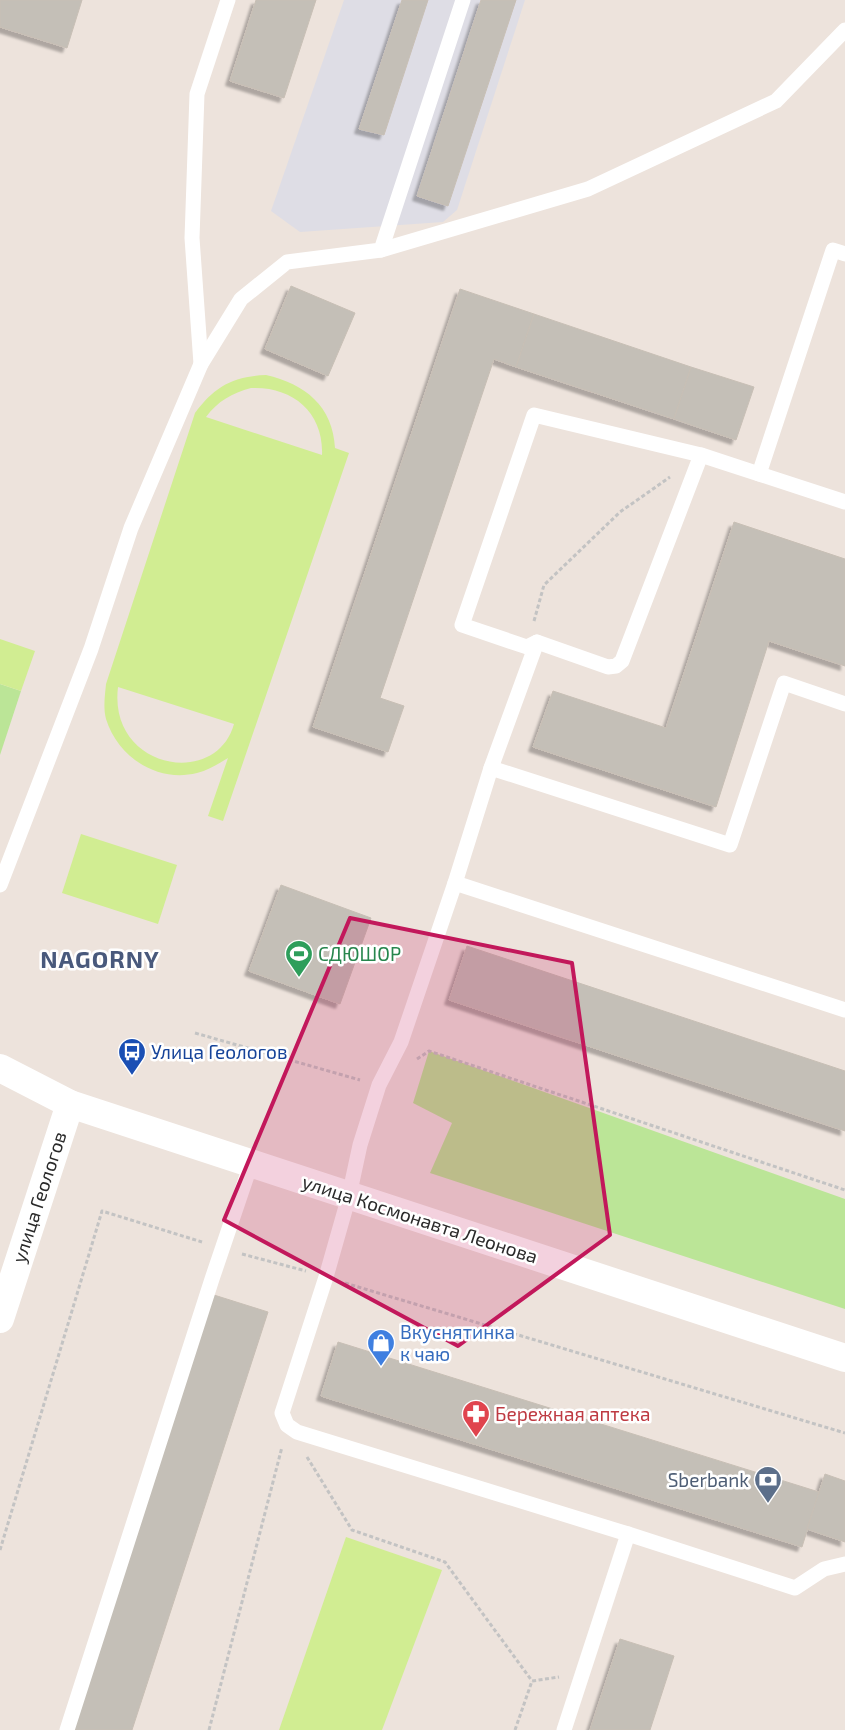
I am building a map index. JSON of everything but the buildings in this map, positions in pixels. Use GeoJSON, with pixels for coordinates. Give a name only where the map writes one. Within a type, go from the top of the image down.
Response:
{"type":"FeatureCollection","features":[{"type":"Feature","properties":{"kind":"main road","name":"улица Космонавта Леонова"},"geometry":{"type":"LineString","coordinates":[[0,1068],[70,1104],[845,1358]]}},
{"type":"Feature","properties":{"kind":"main road","name":"улица Геологов"},"geometry":{"type":"LineString","coordinates":[[0,1319],[70,1104]]}},
{"type":"Feature","properties":{"kind":"lane"},"geometry":{"type":"LineString","coordinates":[[201,364],[192,238],[197,94],[228,0]]}},
{"type":"Feature","properties":{"kind":"lane"},"geometry":{"type":"LineString","coordinates":[[381,250],[463,0]]}},
{"type":"Feature","properties":{"kind":"lane"},"geometry":{"type":"LineString","coordinates":[[0,885],[91,649],[131,528],[201,364],[242,299],[287,262],[381,250],[588,189],[776,101],[845,30]]}},
{"type":"Feature","properties":{"kind":"lane"},"geometry":{"type":"LineString","coordinates":[[759,474],[833,250],[845,254]]}},
{"type":"Feature","properties":{"kind":"lane"},"geometry":{"type":"LineString","coordinates":[[701,455],[622,660],[616,666],[608,667],[462,625],[534,415],[701,455],[845,502]]}},
{"type":"Feature","properties":{"kind":"lane"},"geometry":{"type":"LineString","coordinates":[[532,644],[455,883],[401,1042],[379,1085],[360,1144],[349,1196],[326,1277],[282,1413],[287,1425],[297,1432],[628,1534],[795,1588],[824,1570],[845,1564]]}},
{"type":"Feature","properties":{"kind":"lane"},"geometry":{"type":"LineString","coordinates":[[491,768],[730,845],[784,683],[845,704]]}},
{"type":"Feature","properties":{"kind":"lane"},"geometry":{"type":"LineString","coordinates":[[455,883],[845,1010]]}},
{"type":"Feature","properties":{"kind":"lane"},"geometry":{"type":"LineString","coordinates":[[67,1730],[251,1164]]}},
{"type":"Feature","properties":{"kind":"lane"},"geometry":{"type":"LineString","coordinates":[[564,1730],[628,1534]]}},
{"type":"Feature","properties":{"kind":"path"},"geometry":{"type":"LineString","coordinates":[[532,644],[544,585],[620,512],[701,455]]}},
{"type":"Feature","properties":{"kind":"path"},"geometry":{"type":"LineString","coordinates":[[194,1033],[379,1085]]}},
{"type":"Feature","properties":{"kind":"path"},"geometry":{"type":"LineString","coordinates":[[415,1060],[429,1051],[845,1190]]}},
{"type":"Feature","properties":{"kind":"path"},"geometry":{"type":"LineString","coordinates":[[0,1550],[102,1211],[222,1249],[326,1277],[845,1433]]}},
{"type":"Feature","properties":{"kind":"path"},"geometry":{"type":"LineString","coordinates":[[287,1425],[352,1530],[444,1562],[532,1681]]}},
{"type":"Feature","properties":{"kind":"path"},"geometry":{"type":"LineString","coordinates":[[209,1730],[287,1425]]}},
{"type":"Feature","properties":{"kind":"path"},"geometry":{"type":"LineString","coordinates":[[532,1681],[583,1673]]}},
{"type":"Feature","properties":{"kind":"path"},"geometry":{"type":"LineString","coordinates":[[515,1730],[532,1681]]}},
{"type":"Feature","properties":{"kind":"highlighted area"},"geometry":{"type":"Polygon","coordinates":[[[350,918],[572,963],[610,1235],[458,1346],[224,1220],[350,918]]]}},
{"type":"Feature","properties":{"kind":"shaded area"},"geometry":{"type":"Polygon","coordinates":[[[344,0],[525,0],[457,210],[443,222],[300,232],[271,211],[344,0]]]}},
{"type":"Feature","properties":{"kind":"green space"},"geometry":{"type":"Polygon","coordinates":[[[266,375],[280,379],[293,384],[314,399],[323,409],[329,420],[335,448],[349,453],[223,821],[208,816],[228,758],[213,767],[197,773],[182,775],[154,770],[141,764],[120,745],[106,719],[104,706],[106,684],[195,413],[209,396],[217,390],[234,381],[266,375]],[[251,388],[226,398],[215,406],[206,417],[322,455],[318,426],[303,405],[292,397],[280,392],[251,388]],[[118,687],[119,715],[129,737],[146,752],[166,761],[187,762],[207,757],[223,744],[234,724],[118,687]]]}},
{"type":"Feature","properties":{"kind":"green space"},"geometry":{"type":"Polygon","coordinates":[[[0,639],[35,651],[21,691],[0,684],[0,639]]]}},
{"type":"Feature","properties":{"kind":"green space"},"geometry":{"type":"Polygon","coordinates":[[[0,684],[21,691],[0,755],[0,684]]]}},
{"type":"Feature","properties":{"kind":"green space"},"geometry":{"type":"Polygon","coordinates":[[[81,834],[177,865],[158,924],[62,893],[81,834]]]}},
{"type":"Feature","properties":{"kind":"green space"},"geometry":{"type":"Polygon","coordinates":[[[429,1051],[845,1199],[845,1309],[430,1173],[452,1123],[413,1103],[429,1051]]]}},
{"type":"Feature","properties":{"kind":"green space"},"geometry":{"type":"Polygon","coordinates":[[[346,1537],[442,1570],[382,1730],[279,1730],[346,1537]]]}},
{"type":"Feature","properties":{"kind":"place","name":"СДЮШОР"},"geometry":{"type":"Point","coordinates":[299,978]}},
{"type":"Feature","properties":{"kind":"place","name":"Улица Геологов"},"geometry":{"type":"Point","coordinates":[132,1076]}},
{"type":"Feature","properties":{"kind":"place","name":"Вкуснятинка к чаю"},"geometry":{"type":"Point","coordinates":[381,1367]}},
{"type":"Feature","properties":{"kind":"place","name":"Бережная аптека"},"geometry":{"type":"Point","coordinates":[476,1438]}},
{"type":"Feature","properties":{"kind":"place","name":"Sberbank"},"geometry":{"type":"Point","coordinates":[768,1504]}},
{"type":"Feature","properties":{"kind":"district","name":"NAGORNY"},"geometry":{"type":"Point","coordinates":[100,960]}}]}
